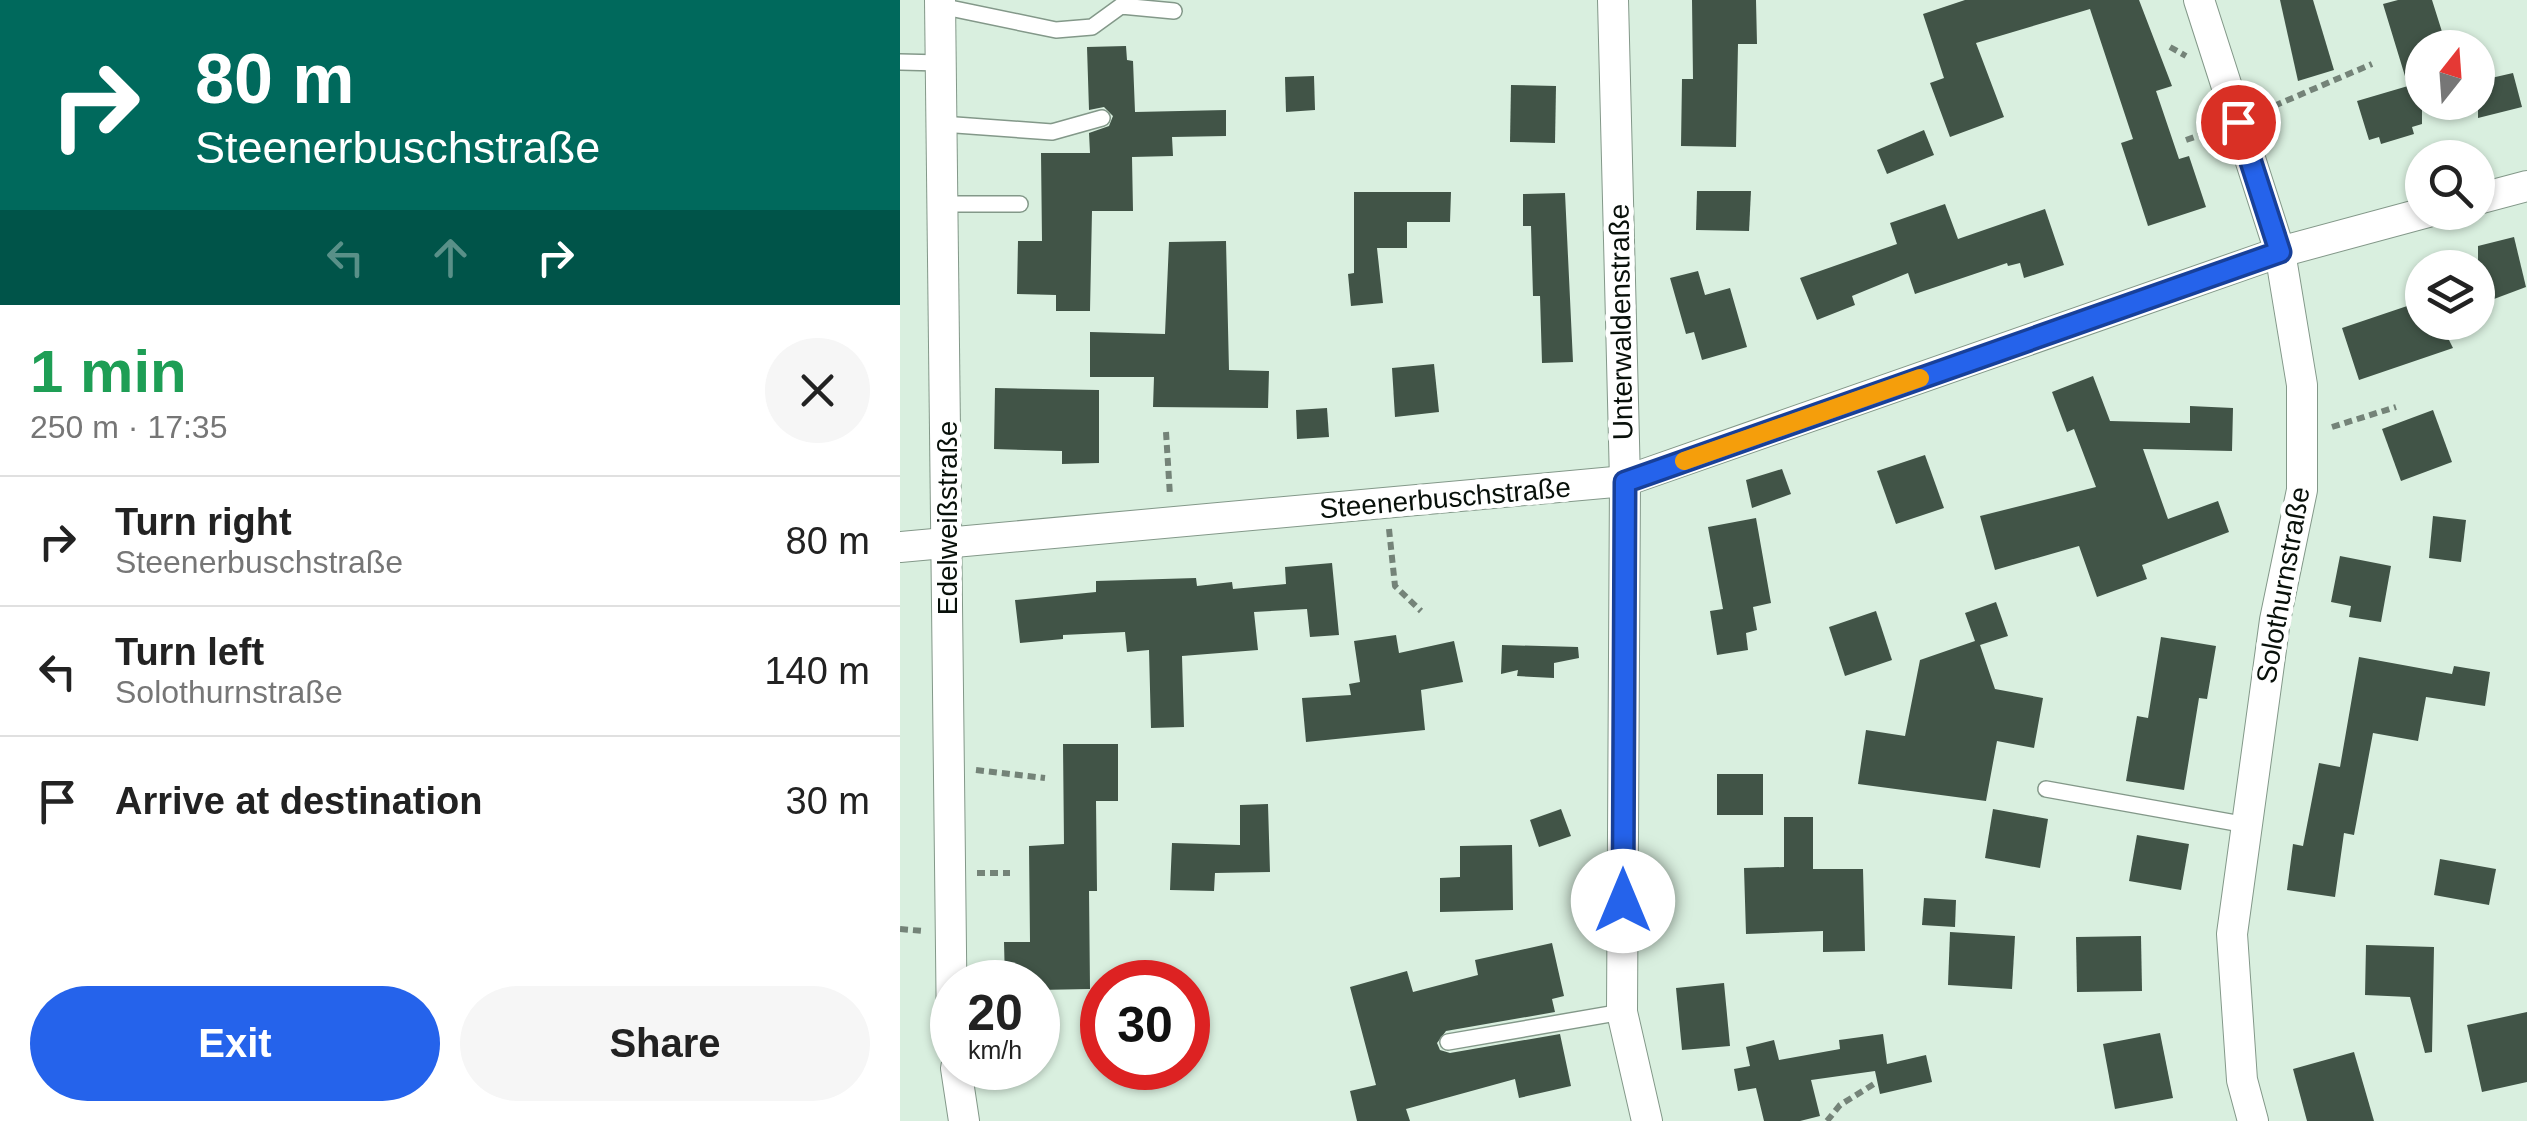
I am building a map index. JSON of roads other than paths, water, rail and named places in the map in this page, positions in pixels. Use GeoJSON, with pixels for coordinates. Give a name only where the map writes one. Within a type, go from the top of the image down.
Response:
{"type":"FeatureCollection","features":[{"type":"Feature","properties":{"kind":"street","name":"Unterwaldenstraße"},"geometry":{"type":"LineString","coordinates":[[1613,0],[1625,482],[1622,1012],[1647,1121]]}},
{"type":"Feature","properties":{"kind":"street","name":"Solothurnstraße"},"geometry":{"type":"LineString","coordinates":[[2199,0],[2280,252],[2302,385],[2302,490],[2275,620],[2232,934],[2242,1080],[2252,1121]]}},
{"type":"Feature","properties":{"kind":"street","name":"Edelweißstraße"},"geometry":{"type":"LineString","coordinates":[[940,3],[951,960]]}},
{"type":"Feature","properties":{"kind":"street"},"geometry":{"type":"LineString","coordinates":[[2495,194],[2527,186]]}},
{"type":"Feature","properties":{"kind":"street","name":"Steenerbuschstraße"},"geometry":{"type":"LineString","coordinates":[[900,547],[1625,482],[2280,252],[2405,218]]}},
{"type":"Feature","properties":{"kind":"street"},"geometry":{"type":"LineString","coordinates":[[959,1090],[964,1121]]}},
{"type":"Feature","properties":{"kind":"lane"},"geometry":{"type":"LineString","coordinates":[[940,3],[1056,30],[1092,27],[1121,6],[1174,11]]}},
{"type":"Feature","properties":{"kind":"lane"},"geometry":{"type":"LineString","coordinates":[[900,62],[941,63]]}},
{"type":"Feature","properties":{"kind":"lane"},"geometry":{"type":"LineString","coordinates":[[942,124],[1052,132],[1102,118]]}},
{"type":"Feature","properties":{"kind":"lane"},"geometry":{"type":"LineString","coordinates":[[944,204],[1020,204]]}},
{"type":"Feature","properties":{"kind":"lane"},"geometry":{"type":"LineString","coordinates":[[2046,788],[2247,825]]}},
{"type":"Feature","properties":{"kind":"lane"},"geometry":{"type":"LineString","coordinates":[[1448,1042],[1622,1012]]}}]}
